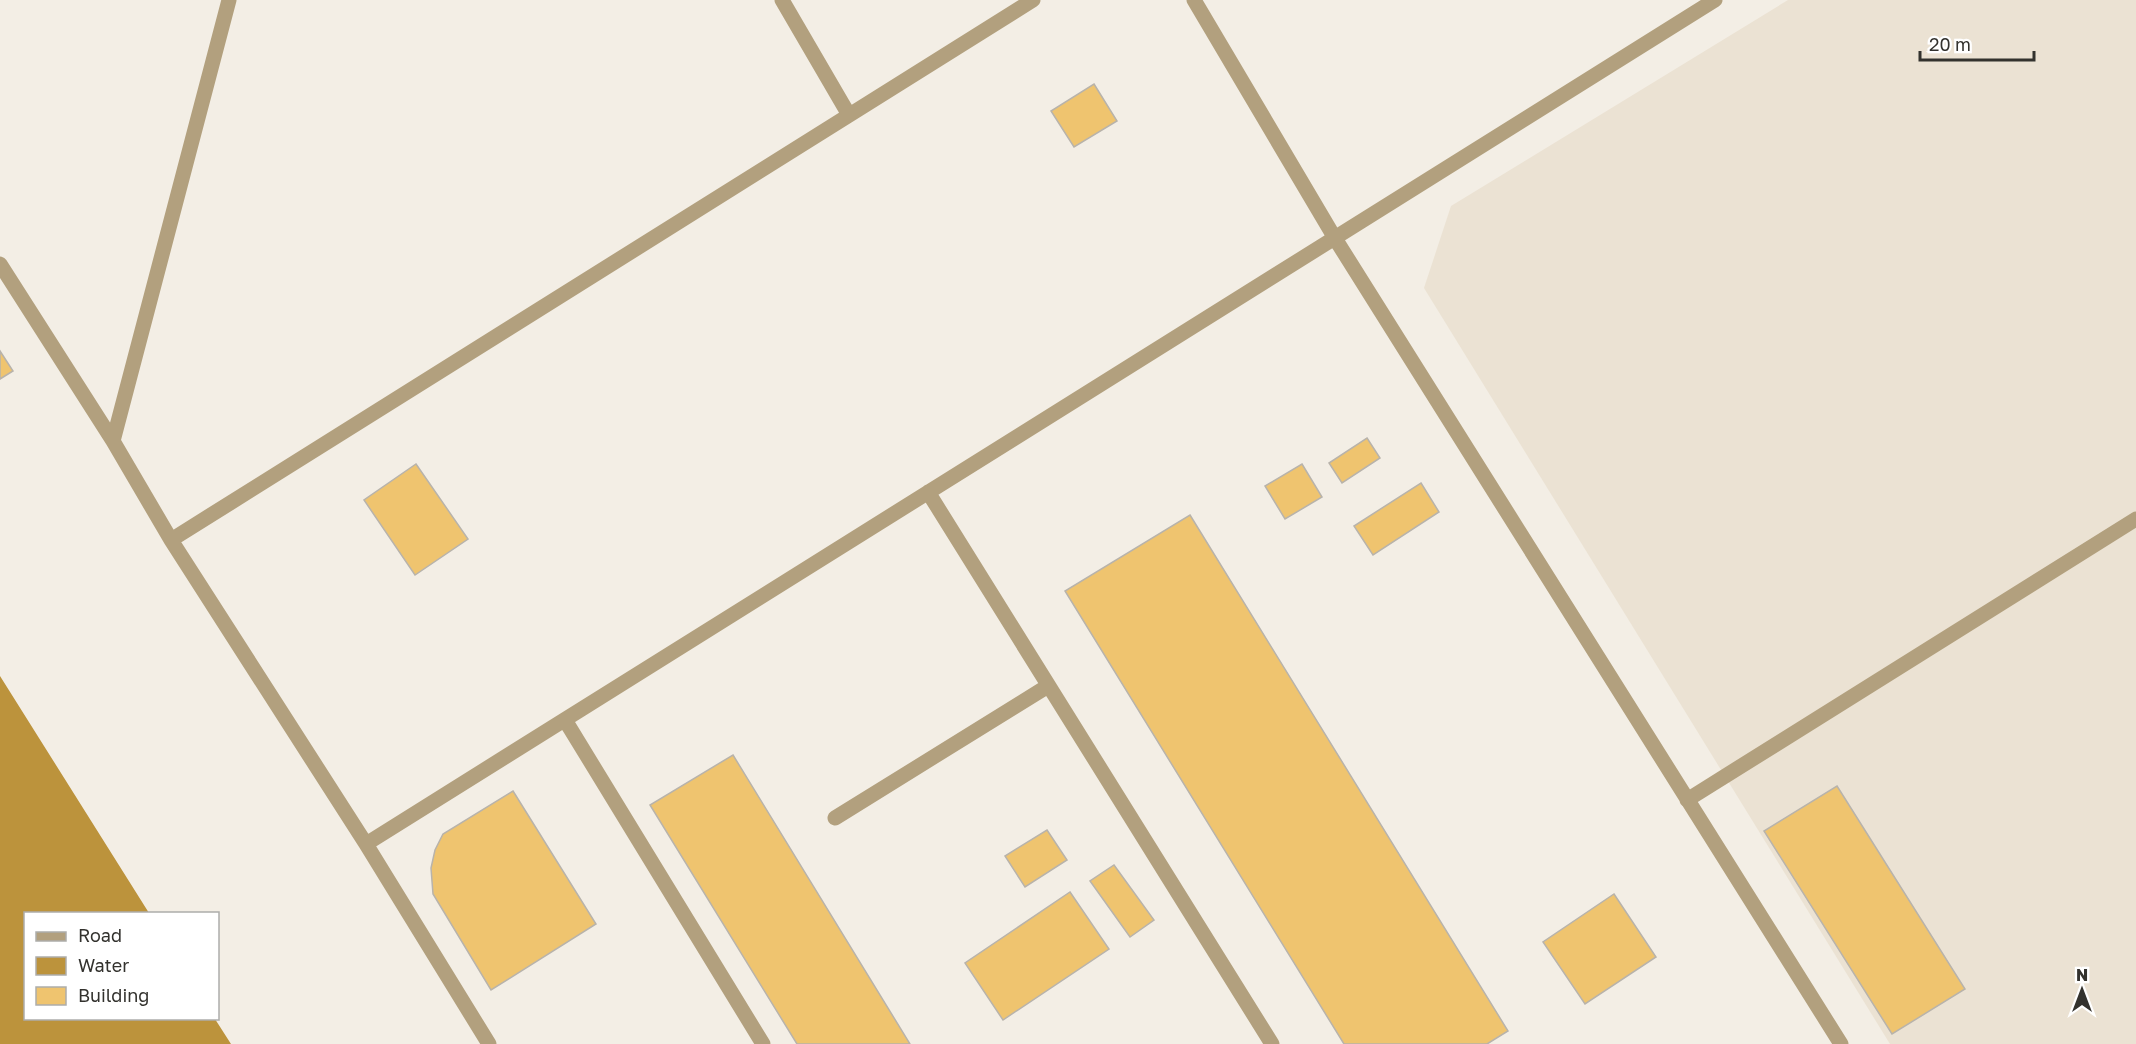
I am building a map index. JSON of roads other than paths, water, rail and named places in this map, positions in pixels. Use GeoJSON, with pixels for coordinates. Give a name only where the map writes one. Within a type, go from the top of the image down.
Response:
{"type":"FeatureCollection","features":[{"type":"Feature","properties":{"kind":"lane"},"geometry":{"type":"LineString","coordinates":[[113,441],[229,0]]}},
{"type":"Feature","properties":{"kind":"lane"},"geometry":{"type":"LineString","coordinates":[[782,0],[849,115]]}},
{"type":"Feature","properties":{"kind":"lane"},"geometry":{"type":"LineString","coordinates":[[171,540],[1033,0]]}},
{"type":"Feature","properties":{"kind":"lane"},"geometry":{"type":"LineString","coordinates":[[1194,0],[1336,240],[1841,1044]]}},
{"type":"Feature","properties":{"kind":"lane"},"geometry":{"type":"LineString","coordinates":[[366,844],[1336,240],[1715,0]]}},
{"type":"Feature","properties":{"kind":"lane"},"geometry":{"type":"LineString","coordinates":[[0,264],[113,441],[171,540],[366,844],[489,1044]]}},
{"type":"Feature","properties":{"kind":"lane"},"geometry":{"type":"LineString","coordinates":[[928,492],[1272,1044]]}},
{"type":"Feature","properties":{"kind":"lane"},"geometry":{"type":"LineString","coordinates":[[1687,800],[2136,519]]}},
{"type":"Feature","properties":{"kind":"lane"},"geometry":{"type":"LineString","coordinates":[[835,818],[1048,686]]}},
{"type":"Feature","properties":{"kind":"lane"},"geometry":{"type":"LineString","coordinates":[[565,720],[763,1044]]}},
{"type":"Feature","properties":{"kind":"water"},"geometry":{"type":"Polygon","coordinates":[[[0,676],[148,912],[24,912],[24,1020],[216,1020],[231,1044],[0,1044],[0,676]]]}}]}
